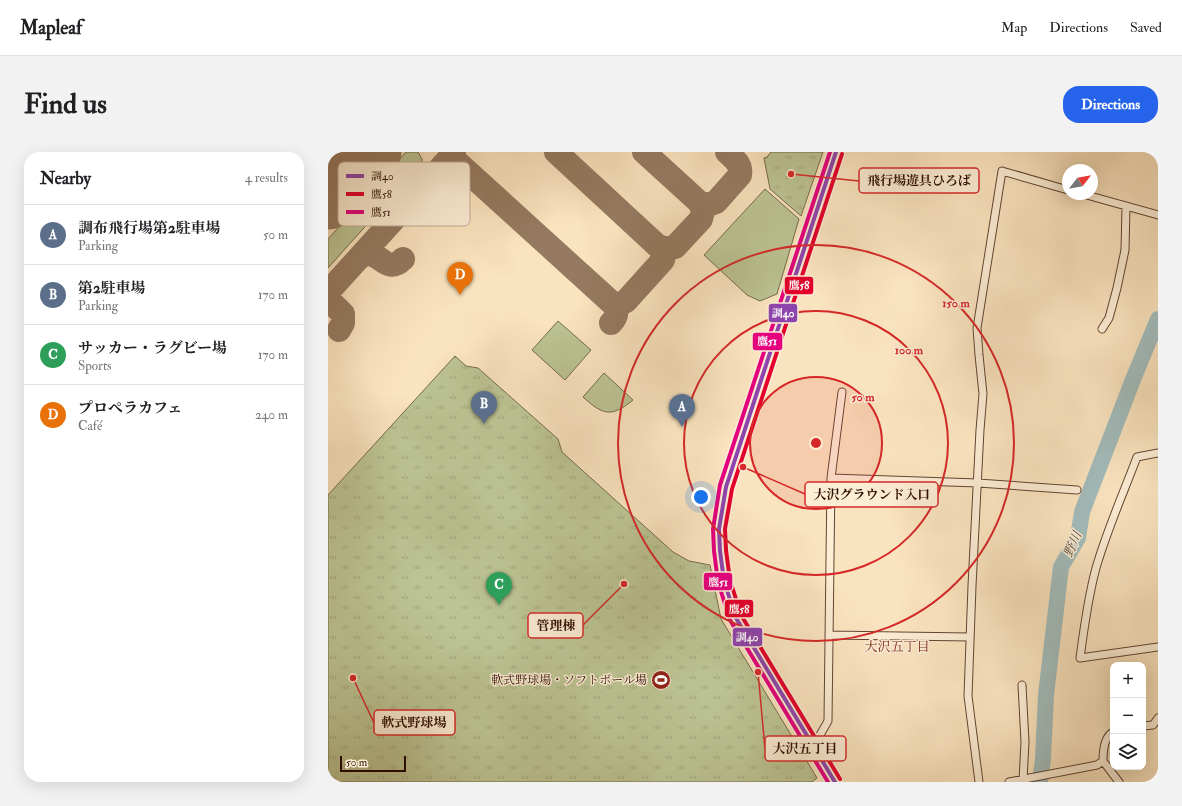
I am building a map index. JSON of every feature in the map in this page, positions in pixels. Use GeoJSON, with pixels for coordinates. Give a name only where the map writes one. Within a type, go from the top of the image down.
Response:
{"type":"FeatureCollection","features":[{"type":"Feature","properties":{"kind":"street"},"geometry":{"type":"LineString","coordinates":[[835,782],[736,618],[724,581],[720,551],[720,529],[722,508],[728,480],[836,152]]}},
{"type":"Feature","properties":{"kind":"street"},"geometry":{"type":"LineString","coordinates":[[979,782],[968,696],[980,430],[983,394],[978,355],[978,328],[1002,171],[1062,188]]}},
{"type":"Feature","properties":{"kind":"street"},"geometry":{"type":"LineString","coordinates":[[1098,198],[1158,215]]}},
{"type":"Feature","properties":{"kind":"street"},"geometry":{"type":"LineString","coordinates":[[1102,329],[1109,318],[1125,250],[1126,206]]}},
{"type":"Feature","properties":{"kind":"street"},"geometry":{"type":"LineString","coordinates":[[811,743],[820,735],[828,721],[832,478],[842,392]]}},
{"type":"Feature","properties":{"kind":"street"},"geometry":{"type":"LineString","coordinates":[[1158,453],[1137,457],[1111,524],[1096,569],[1091,590],[1080,658],[1158,647]]}},
{"type":"Feature","properties":{"kind":"street"},"geometry":{"type":"LineString","coordinates":[[832,478],[978,483],[1077,490]]}},
{"type":"Feature","properties":{"kind":"street"},"geometry":{"type":"LineString","coordinates":[[829,635],[970,637]]}},
{"type":"Feature","properties":{"kind":"street"},"geometry":{"type":"LineString","coordinates":[[1022,684],[1025,742],[1023,780]]}},
{"type":"Feature","properties":{"kind":"street"},"geometry":{"type":"LineString","coordinates":[[1155,725],[1158,718]]}},
{"type":"Feature","properties":{"kind":"street"},"geometry":{"type":"LineString","coordinates":[[1110,733],[1106,740],[1103,761],[1119,782]]}},
{"type":"Feature","properties":{"kind":"street"},"geometry":{"type":"LineString","coordinates":[[1009,782],[1097,765],[1103,761]]}},
{"type":"Feature","properties":{"kind":"green space"},"geometry":{"type":"Polygon","coordinates":[[[328,152],[339,152],[328,164],[328,152]]]}},
{"type":"Feature","properties":{"kind":"green space"},"geometry":{"type":"Polygon","coordinates":[[[406,152],[418,152],[422,159],[422,162],[397,162],[406,152]]]}},
{"type":"Feature","properties":{"kind":"green space"},"geometry":{"type":"Polygon","coordinates":[[[771,152],[823,152],[801,216],[770,189],[764,158],[771,152]]]}},
{"type":"Feature","properties":{"kind":"green space"},"geometry":{"type":"Polygon","coordinates":[[[765,189],[799,219],[777,294],[760,301],[747,295],[704,255],[765,189]]]}},
{"type":"Feature","properties":{"kind":"green space"},"geometry":{"type":"Polygon","coordinates":[[[340,226],[366,226],[328,268],[328,239],[340,226]]]}},
{"type":"Feature","properties":{"kind":"green space"},"geometry":{"type":"Polygon","coordinates":[[[558,321],[591,350],[565,380],[532,350],[558,321]]]}},
{"type":"Feature","properties":{"kind":"green space"},"geometry":{"type":"Polygon","coordinates":[[[455,356],[466,366],[478,368],[558,439],[562,452],[673,552],[689,561],[710,565],[721,619],[817,778],[812,782],[328,782],[328,495],[455,356]]]}},
{"type":"Feature","properties":{"kind":"green space"},"geometry":{"type":"Polygon","coordinates":[[[604,373],[633,400],[619,410],[613,412],[602,411],[596,408],[583,397],[604,373]]]}},
{"type":"Feature","properties":{"kind":"waterway","name":"野川"},"geometry":{"type":"LineString","coordinates":[[1040,782],[1043,759],[1046,695],[1061,567],[1078,538],[1082,512],[1158,319]]}},
{"type":"Feature","properties":{"kind":"taxiway"},"geometry":{"type":"LineString","coordinates":[[556,152],[662,250],[664,255],[663,260],[626,301],[620,304],[612,303]]}},
{"type":"Feature","properties":{"kind":"taxiway"},"geometry":{"type":"LineString","coordinates":[[644,152],[700,203],[708,205],[716,202],[740,175],[739,165],[727,152]]}},
{"type":"Feature","properties":{"kind":"taxiway"},"geometry":{"type":"LineString","coordinates":[[446,162],[454,153]]}},
{"type":"Feature","properties":{"kind":"taxiway"},"geometry":{"type":"LineString","coordinates":[[470,174],[614,305],[616,308],[616,313],[615,318],[611,323]]}},
{"type":"Feature","properties":{"kind":"taxiway"},"geometry":{"type":"LineString","coordinates":[[661,247],[668,249],[675,247],[701,219],[703,211],[700,203]]}},
{"type":"Feature","properties":{"kind":"taxiway"},"geometry":{"type":"LineString","coordinates":[[328,292],[388,226]]}},
{"type":"Feature","properties":{"kind":"taxiway"},"geometry":{"type":"LineString","coordinates":[[359,258],[372,254],[391,265],[396,264],[403,259]]}},
{"type":"Feature","properties":{"kind":"taxiway"},"geometry":{"type":"LineString","coordinates":[[328,302],[332,303],[343,314],[343,323],[339,330]]}},
{"type":"Feature","properties":{"kind":"runway"},"geometry":{"type":"LineString","coordinates":[[363,162],[372,152]]}},
{"type":"Feature","properties":{"kind":"runway"},"geometry":{"type":"LineString","coordinates":[[328,200],[338,189]]}},
{"type":"Feature","properties":{"kind":"transit line","name":"鷹51"},"geometry":{"type":"LineString","coordinates":[[828,782],[730,620],[718,582],[713,529],[720,485],[830,152]]}},
{"type":"Feature","properties":{"kind":"transit line","name":"調40"},"geometry":{"type":"LineString","coordinates":[[835,782],[736,618],[724,581],[719,529],[726,487],[836,152]]}},
{"type":"Feature","properties":{"kind":"transit line","name":"鷹58"},"geometry":{"type":"LineString","coordinates":[[840,779],[741,615],[730,580],[725,529],[732,489],[842,154]]}},
{"type":"Feature","properties":{"kind":"place","name":"飛行場遊具ひろば"},"geometry":{"type":"Point","coordinates":[791,174]}},
{"type":"Feature","properties":{"kind":"place","name":"プロペラカフェ"},"geometry":{"type":"Point","coordinates":[460,295]}},
{"type":"Feature","properties":{"kind":"place","name":"第2駐車場"},"geometry":{"type":"Point","coordinates":[484,424]}},
{"type":"Feature","properties":{"kind":"place","name":"調布飛行場第2駐車場"},"geometry":{"type":"Point","coordinates":[682,427]}},
{"type":"Feature","properties":{"kind":"place","name":"大沢グラウンド入口"},"geometry":{"type":"Point","coordinates":[743,467]}},
{"type":"Feature","properties":{"kind":"place","name":"管理棟"},"geometry":{"type":"Point","coordinates":[624,584]}},
{"type":"Feature","properties":{"kind":"place","name":"サッカー・ラグビー場"},"geometry":{"type":"Point","coordinates":[499,605]}},
{"type":"Feature","properties":{"kind":"place","name":"大沢五丁目"},"geometry":{"type":"Point","coordinates":[758,672]}},
{"type":"Feature","properties":{"kind":"place","name":"軟式野球場"},"geometry":{"type":"Point","coordinates":[353,678]}},
{"type":"Feature","properties":{"kind":"place","name":"軟式野球場・ソフトボール場"},"geometry":{"type":"Point","coordinates":[661,680]}},
{"type":"Feature","properties":{"kind":"district","name":"大沢五丁目"},"geometry":{"type":"Point","coordinates":[897,646]}}]}
